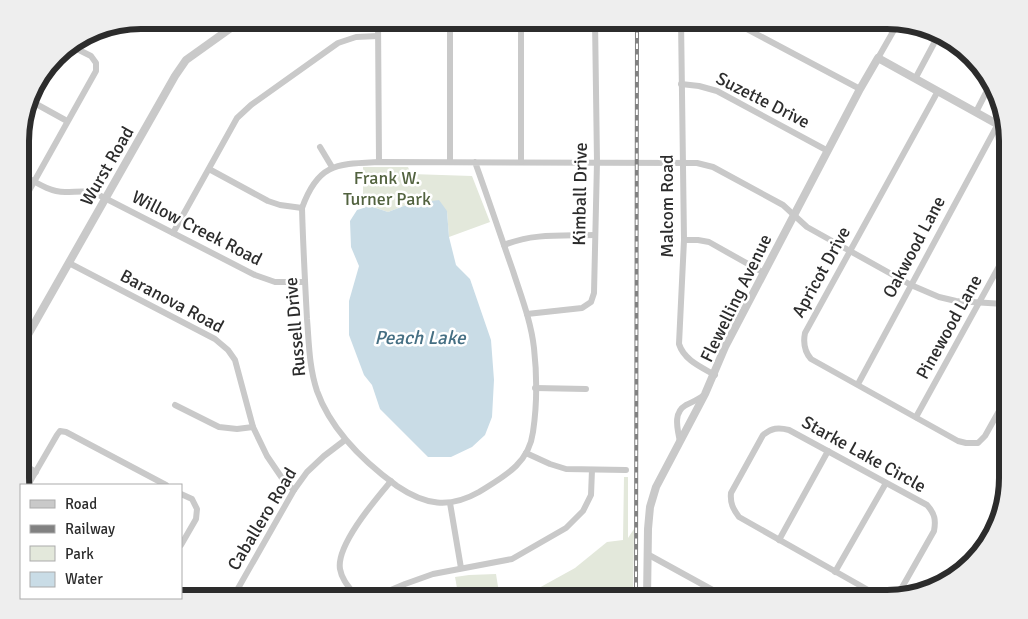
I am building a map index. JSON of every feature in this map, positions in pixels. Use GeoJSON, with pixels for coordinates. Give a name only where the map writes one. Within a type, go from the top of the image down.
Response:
{"type":"FeatureCollection","features":[{"type":"Feature","properties":{"kind":"street","name":"Wurst Road"},"geometry":{"type":"LineString","coordinates":[[29,332],[175,76],[186,60],[229,29]]}},
{"type":"Feature","properties":{"kind":"street"},"geometry":{"type":"LineString","coordinates":[[378,29],[380,162]]}},
{"type":"Feature","properties":{"kind":"street"},"geometry":{"type":"LineString","coordinates":[[450,29],[450,162]]}},
{"type":"Feature","properties":{"kind":"street"},"geometry":{"type":"LineString","coordinates":[[521,29],[521,162]]}},
{"type":"Feature","properties":{"kind":"street","name":"Kimball Drive"},"geometry":{"type":"LineString","coordinates":[[527,314],[582,308],[591,302],[594,293],[597,162],[595,29]]}},
{"type":"Feature","properties":{"kind":"street","name":"Malcom Road"},"geometry":{"type":"LineString","coordinates":[[681,29],[684,240],[679,344],[687,358],[714,375]]}},
{"type":"Feature","properties":{"kind":"street"},"geometry":{"type":"LineString","coordinates":[[747,29],[860,89]]}},
{"type":"Feature","properties":{"kind":"street","name":"Flewelling Avenue"},"geometry":{"type":"LineString","coordinates":[[647,590],[648,529],[650,506],[656,487],[705,394],[725,347],[860,89],[894,29]]}},
{"type":"Feature","properties":{"kind":"street"},"geometry":{"type":"LineString","coordinates":[[173,233],[238,118],[251,105],[338,43],[356,37],[378,36]]}},
{"type":"Feature","properties":{"kind":"street"},"geometry":{"type":"LineString","coordinates":[[915,79],[936,40]]}},
{"type":"Feature","properties":{"kind":"street"},"geometry":{"type":"LineString","coordinates":[[29,191],[96,71],[96,62],[91,56],[77,49]]}},
{"type":"Feature","properties":{"kind":"street"},"geometry":{"type":"LineString","coordinates":[[878,58],[998,124]]}},
{"type":"Feature","properties":{"kind":"street","name":"Suzette Drive"},"geometry":{"type":"LineString","coordinates":[[681,84],[717,91],[828,151]]}},
{"type":"Feature","properties":{"kind":"street","name":"Apricot Drive"},"geometry":{"type":"LineString","coordinates":[[938,91],[805,333],[806,353],[811,359],[958,441],[978,443],[985,436],[999,411]]}},
{"type":"Feature","properties":{"kind":"street"},"geometry":{"type":"LineString","coordinates":[[976,112],[987,91]]}},
{"type":"Feature","properties":{"kind":"street"},"geometry":{"type":"LineString","coordinates":[[35,104],[67,121]]}},
{"type":"Feature","properties":{"kind":"street","name":"Oakwood Lane"},"geometry":{"type":"LineString","coordinates":[[858,384],[998,125]]}},
{"type":"Feature","properties":{"kind":"street"},"geometry":{"type":"LineString","coordinates":[[320,147],[332,167],[343,164],[380,162],[697,163],[713,168],[783,205],[806,227],[938,297],[956,301],[999,304]]}},
{"type":"Feature","properties":{"kind":"street","name":"Russell Drive"},"geometry":{"type":"LineString","coordinates":[[332,167],[318,178],[308,191],[302,208],[310,366],[318,392],[330,418],[345,440],[391,481],[407,493],[422,500],[450,503],[470,497],[510,473],[526,453],[533,434],[534,347],[527,314],[475,162]]}},
{"type":"Feature","properties":{"kind":"street"},"geometry":{"type":"LineString","coordinates":[[209,169],[268,201],[302,208]]}},
{"type":"Feature","properties":{"kind":"street","name":"Willow Creek Road"},"geometry":{"type":"LineString","coordinates":[[29,178],[52,190],[93,192],[255,275],[275,282],[305,282]]}},
{"type":"Feature","properties":{"kind":"street"},"geometry":{"type":"LineString","coordinates":[[504,245],[533,236],[594,235]]}},
{"type":"Feature","properties":{"kind":"street"},"geometry":{"type":"LineString","coordinates":[[684,240],[709,242],[764,273]]}},
{"type":"Feature","properties":{"kind":"street","name":"Baranova Road"},"geometry":{"type":"LineString","coordinates":[[69,263],[216,339],[224,346],[235,360],[253,427],[267,456],[284,481],[294,490]]}},
{"type":"Feature","properties":{"kind":"street","name":"Pinewood Lane"},"geometry":{"type":"LineString","coordinates":[[916,417],[999,266]]}},
{"type":"Feature","properties":{"kind":"street"},"geometry":{"type":"LineString","coordinates":[[535,388],[586,389]]}},
{"type":"Feature","properties":{"kind":"street"},"geometry":{"type":"LineString","coordinates":[[680,442],[676,424],[680,411],[687,404],[705,394]]}},
{"type":"Feature","properties":{"kind":"street"},"geometry":{"type":"LineString","coordinates":[[175,405],[219,426],[237,430],[253,427]]}},
{"type":"Feature","properties":{"kind":"street","name":"Starke Lake Circle"},"geometry":{"type":"LineString","coordinates":[[868,590],[739,517],[733,509],[730,500],[731,493],[763,434],[770,429],[779,427],[789,430],[927,506],[933,512],[936,520],[934,531],[901,589]]}},
{"type":"Feature","properties":{"kind":"street"},"geometry":{"type":"LineString","coordinates":[[29,483],[60,431],[66,432],[164,484]]}},
{"type":"Feature","properties":{"kind":"street","name":"Caballero Road"},"geometry":{"type":"LineString","coordinates":[[237,590],[294,490],[324,456],[345,440]]}},
{"type":"Feature","properties":{"kind":"street"},"geometry":{"type":"LineString","coordinates":[[779,540],[828,451]]}},
{"type":"Feature","properties":{"kind":"street"},"geometry":{"type":"LineString","coordinates":[[526,453],[566,469],[626,470]]}},
{"type":"Feature","properties":{"kind":"street"},"geometry":{"type":"LineString","coordinates":[[29,468],[36,472]]}},
{"type":"Feature","properties":{"kind":"street"},"geometry":{"type":"LineString","coordinates":[[391,590],[433,574],[512,559],[566,528],[583,512],[591,495],[592,470]]}},
{"type":"Feature","properties":{"kind":"street"},"geometry":{"type":"LineString","coordinates":[[351,590],[343,579],[339,567],[342,551],[362,518],[391,481]]}},
{"type":"Feature","properties":{"kind":"street"},"geometry":{"type":"LineString","coordinates":[[835,572],[886,483]]}},
{"type":"Feature","properties":{"kind":"street"},"geometry":{"type":"LineString","coordinates":[[182,494],[192,499],[198,509],[196,519],[182,543]]}},
{"type":"Feature","properties":{"kind":"street"},"geometry":{"type":"LineString","coordinates":[[450,503],[461,568]]}},
{"type":"Feature","properties":{"kind":"street"},"geometry":{"type":"LineString","coordinates":[[649,555],[713,590]]}},
{"type":"Feature","properties":{"kind":"green space","name":"Frank W. Turner Park"},"geometry":{"type":"Polygon","coordinates":[[[363,167],[408,167],[411,174],[472,176],[490,222],[449,237],[447,211],[409,204],[388,212],[370,206],[365,208],[363,199],[363,167]]]}},
{"type":"Feature","properties":{"kind":"green space"},"geometry":{"type":"Polygon","coordinates":[[[624,477],[628,477],[628,538],[634,529],[633,590],[535,590],[575,568],[607,542],[623,540],[624,477]]]}},
{"type":"Feature","properties":{"kind":"green space"},"geometry":{"type":"Polygon","coordinates":[[[496,574],[499,590],[457,590],[455,577],[496,574]]]}},
{"type":"Feature","properties":{"kind":"water","name":"Peach Lake"},"geometry":{"type":"Polygon","coordinates":[[[439,200],[447,211],[449,237],[456,265],[470,279],[491,340],[494,380],[492,417],[485,435],[472,447],[451,457],[428,457],[380,409],[372,385],[364,375],[349,335],[349,301],[359,266],[351,247],[350,221],[357,210],[370,206],[388,212],[409,204],[439,200]]]}},
{"type":"Feature","properties":{"kind":"railway"},"geometry":{"type":"LineString","coordinates":[[636,590],[637,29]]}}]}
